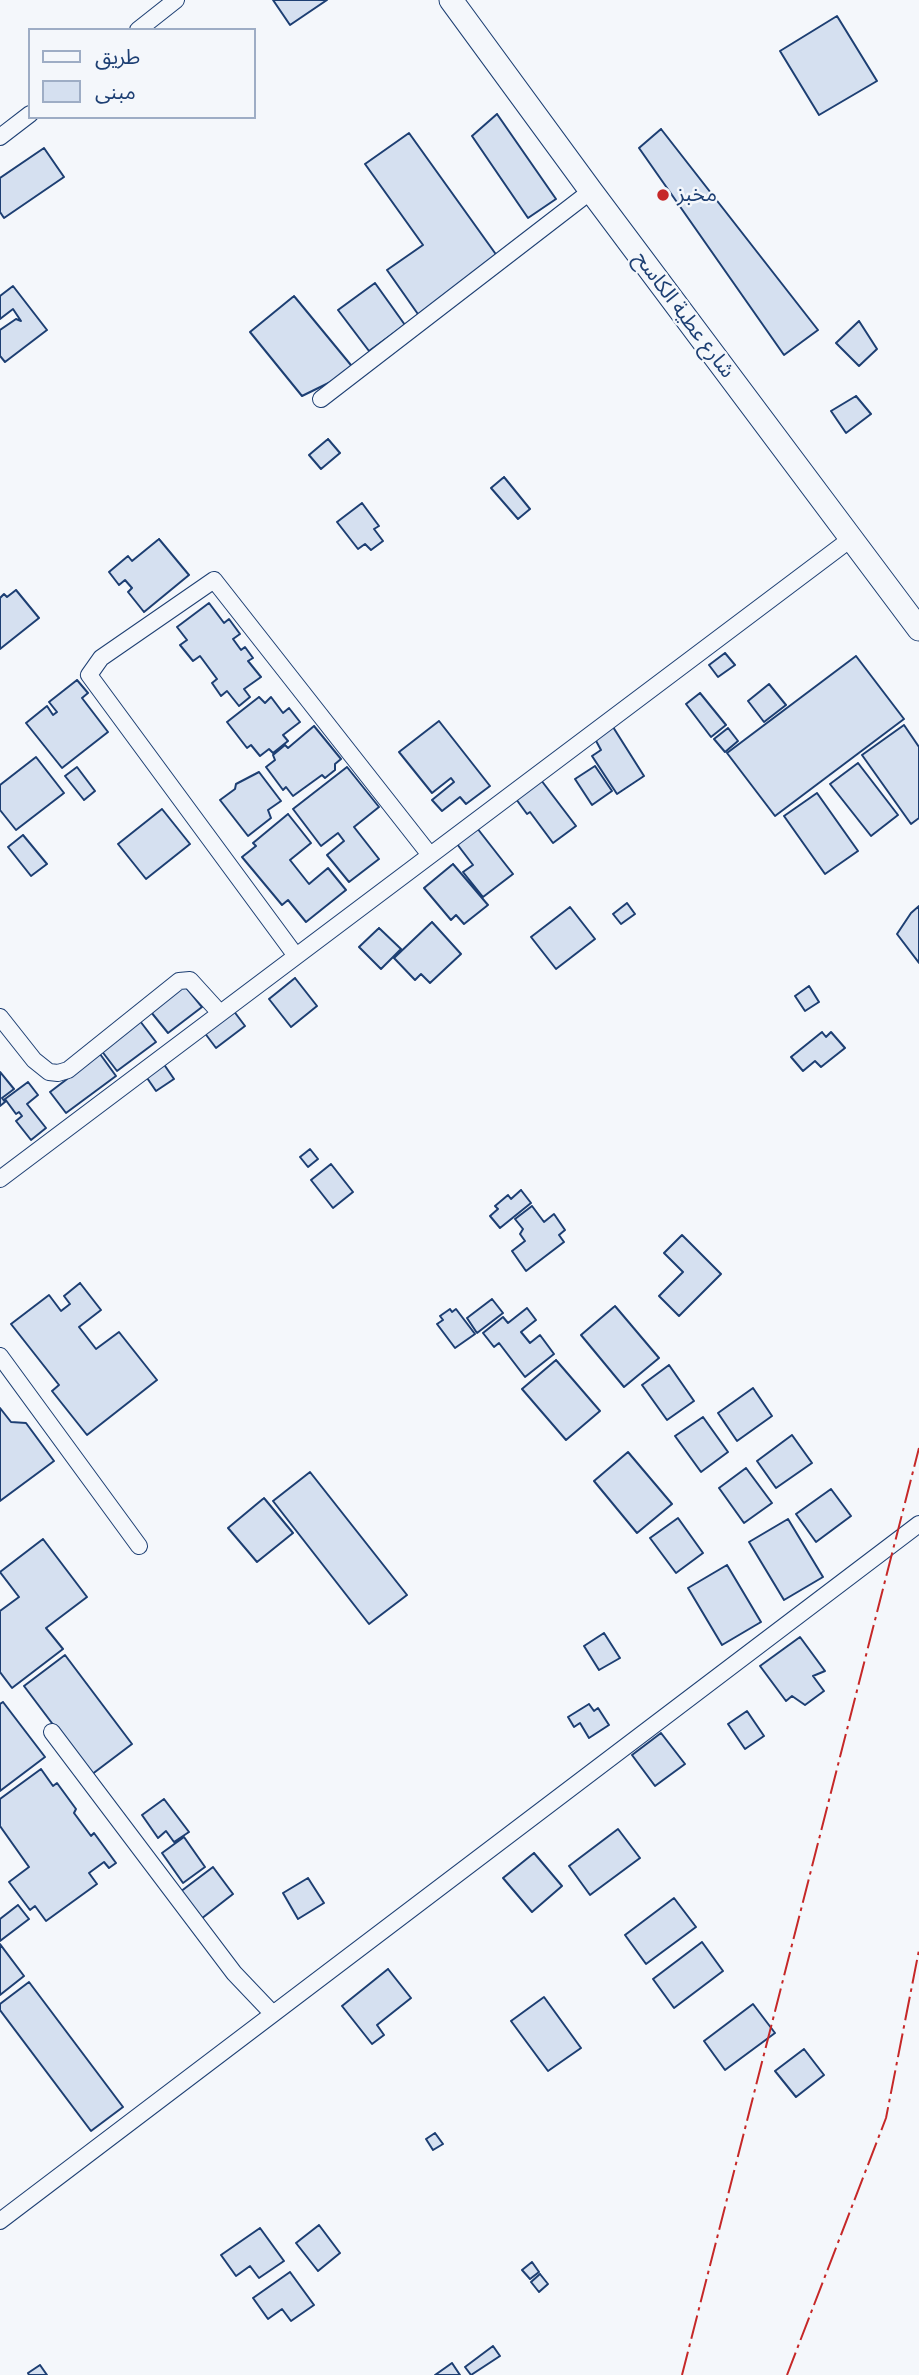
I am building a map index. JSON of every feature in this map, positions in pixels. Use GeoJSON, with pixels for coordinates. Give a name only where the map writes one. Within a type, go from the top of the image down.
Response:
{"type":"FeatureCollection","features":[{"type":"Feature","properties":{"kind":"street"},"geometry":{"type":"LineString","coordinates":[[141,28],[176,0]]}},
{"type":"Feature","properties":{"kind":"street","name":"شارع عطية الكاسح"},"geometry":{"type":"LineString","coordinates":[[451,0],[919,629]]}},
{"type":"Feature","properties":{"kind":"street"},"geometry":{"type":"LineString","coordinates":[[0,137],[28,116]]}},
{"type":"Feature","properties":{"kind":"street"},"geometry":{"type":"LineString","coordinates":[[321,399],[591,191]]}},
{"type":"Feature","properties":{"kind":"street"},"geometry":{"type":"LineString","coordinates":[[0,1179],[852,538]]}},
{"type":"Feature","properties":{"kind":"street"},"geometry":{"type":"LineString","coordinates":[[296,956],[89,676],[101,658],[214,580],[430,855]]}},
{"type":"Feature","properties":{"kind":"street"},"geometry":{"type":"LineString","coordinates":[[0,1017],[41,1066],[49,1072],[58,1073],[68,1070],[178,981],[190,980],[220,1013]]}},
{"type":"Feature","properties":{"kind":"street"},"geometry":{"type":"LineString","coordinates":[[0,1356],[139,1546]]}},
{"type":"Feature","properties":{"kind":"street"},"geometry":{"type":"LineString","coordinates":[[0,2221],[919,1524]]}},
{"type":"Feature","properties":{"kind":"street"},"geometry":{"type":"LineString","coordinates":[[52,1732],[234,1973],[273,2014]]}},
{"type":"Feature","properties":{"kind":"building"},"geometry":{"type":"Polygon","coordinates":[[[273,0],[327,0],[290,25],[273,0]]]}},
{"type":"Feature","properties":{"kind":"building"},"geometry":{"type":"Polygon","coordinates":[[[837,16],[877,81],[819,115],[780,51],[837,16]]]}},
{"type":"Feature","properties":{"kind":"building"},"geometry":{"type":"Polygon","coordinates":[[[497,114],[556,199],[528,218],[472,136],[497,114]]]}},
{"type":"Feature","properties":{"kind":"building"},"geometry":{"type":"Polygon","coordinates":[[[661,129],[818,330],[784,355],[639,148],[661,129]]]}},
{"type":"Feature","properties":{"kind":"building"},"geometry":{"type":"Polygon","coordinates":[[[409,133],[500,260],[420,317],[387,270],[423,245],[365,164],[409,133]]]}},
{"type":"Feature","properties":{"kind":"building"},"geometry":{"type":"Polygon","coordinates":[[[44,148],[64,177],[4,218],[0,212],[0,178],[44,148]]]}},
{"type":"Feature","properties":{"kind":"building"},"geometry":{"type":"Polygon","coordinates":[[[375,283],[405,325],[369,351],[338,310],[375,283]]]}},
{"type":"Feature","properties":{"kind":"building"},"geometry":{"type":"Polygon","coordinates":[[[13,286],[47,330],[5,362],[0,356],[0,330],[16,319],[21,321],[13,309],[0,319],[0,296],[13,286]]]}},
{"type":"Feature","properties":{"kind":"building"},"geometry":{"type":"Polygon","coordinates":[[[294,296],[355,370],[302,396],[250,332],[294,296]]]}},
{"type":"Feature","properties":{"kind":"building"},"geometry":{"type":"Polygon","coordinates":[[[859,321],[877,349],[859,366],[836,343],[859,321]]]}},
{"type":"Feature","properties":{"kind":"building"},"geometry":{"type":"Polygon","coordinates":[[[856,396],[871,414],[846,433],[831,411],[856,396]]]}},
{"type":"Feature","properties":{"kind":"building"},"geometry":{"type":"Polygon","coordinates":[[[328,439],[340,453],[321,469],[309,455],[328,439]]]}},
{"type":"Feature","properties":{"kind":"building"},"geometry":{"type":"Polygon","coordinates":[[[504,477],[530,509],[518,519],[491,488],[504,477]]]}},
{"type":"Feature","properties":{"kind":"building"},"geometry":{"type":"Polygon","coordinates":[[[362,503],[379,526],[374,529],[383,541],[371,550],[365,544],[358,549],[337,522],[362,503]]]}},
{"type":"Feature","properties":{"kind":"building"},"geometry":{"type":"Polygon","coordinates":[[[159,539],[189,575],[144,612],[128,592],[132,588],[125,580],[119,585],[109,572],[128,556],[132,561],[159,539]]]}},
{"type":"Feature","properties":{"kind":"building"},"geometry":{"type":"Polygon","coordinates":[[[16,590],[39,618],[0,649],[0,598],[4,594],[7,597],[16,590]]]}},
{"type":"Feature","properties":{"kind":"building"},"geometry":{"type":"Polygon","coordinates":[[[209,603],[224,623],[229,619],[240,634],[233,639],[241,650],[245,647],[253,658],[248,661],[261,677],[244,689],[250,697],[239,706],[227,691],[221,696],[212,683],[217,679],[200,656],[193,661],[180,645],[187,640],[177,627],[209,603]]]}},
{"type":"Feature","properties":{"kind":"building"},"geometry":{"type":"Polygon","coordinates":[[[725,653],[735,665],[718,677],[709,665],[725,653]]]}},
{"type":"Feature","properties":{"kind":"building"},"geometry":{"type":"Polygon","coordinates":[[[856,656],[904,719],[775,816],[727,753],[856,656]]]}},
{"type":"Feature","properties":{"kind":"building"},"geometry":{"type":"Polygon","coordinates":[[[77,680],[88,693],[82,698],[108,732],[62,768],[26,723],[47,706],[53,715],[57,712],[49,702],[77,680]]]}},
{"type":"Feature","properties":{"kind":"building"},"geometry":{"type":"Polygon","coordinates":[[[769,684],[786,705],[764,722],[748,701],[769,684]]]}},
{"type":"Feature","properties":{"kind":"building"},"geometry":{"type":"Polygon","coordinates":[[[700,693],[726,725],[711,737],[686,704],[700,693]]]}},
{"type":"Feature","properties":{"kind":"building"},"geometry":{"type":"Polygon","coordinates":[[[259,697],[265,703],[271,697],[283,713],[289,708],[300,722],[283,735],[288,741],[273,753],[269,749],[260,756],[251,745],[247,748],[227,722],[259,697]]]}},
{"type":"Feature","properties":{"kind":"building"},"geometry":{"type":"Polygon","coordinates":[[[439,721],[490,786],[466,804],[460,797],[442,811],[432,800],[454,782],[451,778],[432,793],[399,752],[439,721]]]}},
{"type":"Feature","properties":{"kind":"building"},"geometry":{"type":"Polygon","coordinates":[[[904,725],[919,747],[919,818],[911,824],[862,755],[904,725]]]}},
{"type":"Feature","properties":{"kind":"building"},"geometry":{"type":"Polygon","coordinates":[[[314,726],[341,759],[335,764],[335,770],[325,778],[322,775],[293,796],[286,787],[283,790],[266,767],[275,760],[273,755],[285,745],[288,748],[314,726]]]}},
{"type":"Feature","properties":{"kind":"building"},"geometry":{"type":"Polygon","coordinates":[[[613,727],[644,776],[617,794],[592,756],[601,750],[595,739],[613,727]]]}},
{"type":"Feature","properties":{"kind":"building"},"geometry":{"type":"Polygon","coordinates":[[[728,728],[738,741],[725,752],[714,739],[728,728]]]}},
{"type":"Feature","properties":{"kind":"building"},"geometry":{"type":"Polygon","coordinates":[[[36,757],[64,793],[16,830],[0,810],[0,785],[36,757]]]}},
{"type":"Feature","properties":{"kind":"building"},"geometry":{"type":"Polygon","coordinates":[[[858,763],[898,815],[871,836],[830,784],[858,763]]]}},
{"type":"Feature","properties":{"kind":"building"},"geometry":{"type":"Polygon","coordinates":[[[595,766],[612,791],[592,805],[575,779],[595,766]]]}},
{"type":"Feature","properties":{"kind":"building"},"geometry":{"type":"Polygon","coordinates":[[[77,767],[95,791],[84,800],[65,776],[77,767]]]}},
{"type":"Feature","properties":{"kind":"building"},"geometry":{"type":"Polygon","coordinates":[[[347,767],[379,807],[354,827],[379,859],[349,882],[327,855],[344,841],[338,833],[321,846],[293,809],[347,767]]]}},
{"type":"Feature","properties":{"kind":"building"},"geometry":{"type":"Polygon","coordinates":[[[259,772],[281,801],[268,810],[271,818],[248,836],[220,800],[235,789],[236,784],[259,772]]]}},
{"type":"Feature","properties":{"kind":"building"},"geometry":{"type":"Polygon","coordinates":[[[541,780],[576,826],[553,843],[530,812],[527,814],[516,799],[541,780]]]}},
{"type":"Feature","properties":{"kind":"building"},"geometry":{"type":"Polygon","coordinates":[[[817,793],[858,851],[825,874],[784,816],[817,793]]]}},
{"type":"Feature","properties":{"kind":"building"},"geometry":{"type":"Polygon","coordinates":[[[162,809],[190,844],[146,879],[118,844],[162,809]]]}},
{"type":"Feature","properties":{"kind":"building"},"geometry":{"type":"Polygon","coordinates":[[[288,814],[311,843],[290,860],[309,884],[328,868],[346,890],[306,922],[288,900],[282,905],[242,857],[256,846],[253,843],[288,814]]]}},
{"type":"Feature","properties":{"kind":"building"},"geometry":{"type":"Polygon","coordinates":[[[477,828],[513,874],[483,897],[463,872],[473,865],[457,844],[477,828]]]}},
{"type":"Feature","properties":{"kind":"building"},"geometry":{"type":"Polygon","coordinates":[[[23,835],[47,864],[31,876],[8,847],[23,835]]]}},
{"type":"Feature","properties":{"kind":"building"},"geometry":{"type":"Polygon","coordinates":[[[453,864],[488,905],[464,924],[456,915],[451,920],[424,888],[453,864]]]}},
{"type":"Feature","properties":{"kind":"building"},"geometry":{"type":"Polygon","coordinates":[[[627,903],[635,914],[621,924],[613,914],[627,903]]]}},
{"type":"Feature","properties":{"kind":"building"},"geometry":{"type":"Polygon","coordinates":[[[919,906],[919,963],[897,934],[919,906]]]}},
{"type":"Feature","properties":{"kind":"building"},"geometry":{"type":"Polygon","coordinates":[[[570,907],[595,939],[556,969],[531,937],[570,907]]]}},
{"type":"Feature","properties":{"kind":"building"},"geometry":{"type":"Polygon","coordinates":[[[432,922],[461,954],[430,983],[421,974],[415,980],[394,958],[432,922]]]}},
{"type":"Feature","properties":{"kind":"building"},"geometry":{"type":"Polygon","coordinates":[[[379,928],[401,949],[381,969],[359,947],[379,928]]]}},
{"type":"Feature","properties":{"kind":"building"},"geometry":{"type":"Polygon","coordinates":[[[295,978],[317,1006],[291,1027],[269,999],[295,978]]]}},
{"type":"Feature","properties":{"kind":"building"},"geometry":{"type":"Polygon","coordinates":[[[184,985],[202,1007],[168,1033],[151,1012],[184,985]]]}},
{"type":"Feature","properties":{"kind":"building"},"geometry":{"type":"Polygon","coordinates":[[[809,986],[819,1002],[805,1011],[795,996],[809,986]]]}},
{"type":"Feature","properties":{"kind":"building"},"geometry":{"type":"Polygon","coordinates":[[[233,1010],[245,1026],[216,1048],[204,1032],[233,1010]]]}},
{"type":"Feature","properties":{"kind":"building"},"geometry":{"type":"Polygon","coordinates":[[[140,1021],[156,1042],[117,1071],[101,1050],[140,1021]]]}},
{"type":"Feature","properties":{"kind":"building"},"geometry":{"type":"Polygon","coordinates":[[[822,1032],[826,1037],[831,1032],[845,1048],[821,1067],[815,1061],[803,1071],[791,1057],[822,1032]]]}},
{"type":"Feature","properties":{"kind":"building"},"geometry":{"type":"Polygon","coordinates":[[[100,1054],[116,1076],[66,1113],[50,1092],[100,1054]]]}},
{"type":"Feature","properties":{"kind":"building"},"geometry":{"type":"Polygon","coordinates":[[[163,1063],[174,1079],[156,1091],[145,1075],[163,1063]]]}},
{"type":"Feature","properties":{"kind":"building"},"geometry":{"type":"Polygon","coordinates":[[[0,1072],[14,1089],[2,1098],[5,1102],[0,1106],[0,1072]]]}},
{"type":"Feature","properties":{"kind":"building"},"geometry":{"type":"Polygon","coordinates":[[[28,1082],[38,1095],[27,1104],[46,1128],[31,1140],[16,1121],[22,1116],[19,1112],[16,1114],[5,1099],[28,1082]]]}},
{"type":"Feature","properties":{"kind":"building"},"geometry":{"type":"Polygon","coordinates":[[[310,1149],[318,1159],[308,1167],[300,1157],[310,1149]]]}},
{"type":"Feature","properties":{"kind":"building"},"geometry":{"type":"Polygon","coordinates":[[[331,1164],[353,1192],[333,1208],[311,1180],[331,1164]]]}},
{"type":"Feature","properties":{"kind":"building"},"geometry":{"type":"Polygon","coordinates":[[[521,1190],[531,1203],[500,1228],[490,1216],[498,1209],[495,1206],[508,1195],[511,1199],[521,1190]]]}},
{"type":"Feature","properties":{"kind":"building"},"geometry":{"type":"Polygon","coordinates":[[[532,1206],[544,1222],[554,1214],[565,1230],[559,1235],[564,1242],[526,1271],[512,1251],[525,1241],[520,1234],[523,1229],[515,1219],[532,1206]]]}},
{"type":"Feature","properties":{"kind":"building"},"geometry":{"type":"Polygon","coordinates":[[[682,1235],[721,1274],[679,1316],[659,1296],[683,1272],[664,1253],[682,1235]]]}},
{"type":"Feature","properties":{"kind":"building"},"geometry":{"type":"Polygon","coordinates":[[[80,1283],[101,1310],[79,1327],[96,1349],[119,1332],[157,1380],[87,1435],[52,1391],[59,1385],[11,1324],[49,1295],[61,1311],[70,1304],[64,1296],[80,1283]]]}},
{"type":"Feature","properties":{"kind":"building"},"geometry":{"type":"Polygon","coordinates":[[[492,1299],[503,1313],[477,1333],[467,1318],[492,1299]]]}},
{"type":"Feature","properties":{"kind":"building"},"geometry":{"type":"Polygon","coordinates":[[[615,1306],[659,1358],[624,1387],[581,1335],[615,1306]]]}},
{"type":"Feature","properties":{"kind":"building"},"geometry":{"type":"Polygon","coordinates":[[[527,1308],[536,1320],[521,1332],[530,1343],[540,1335],[554,1354],[525,1377],[499,1343],[494,1347],[483,1333],[503,1317],[508,1323],[527,1308]]]}},
{"type":"Feature","properties":{"kind":"building"},"geometry":{"type":"Polygon","coordinates":[[[450,1309],[452,1312],[456,1309],[475,1334],[455,1348],[437,1324],[443,1320],[440,1316],[450,1309]]]}},
{"type":"Feature","properties":{"kind":"building"},"geometry":{"type":"Polygon","coordinates":[[[556,1360],[600,1411],[566,1440],[522,1389],[556,1360]]]}},
{"type":"Feature","properties":{"kind":"building"},"geometry":{"type":"Polygon","coordinates":[[[669,1365],[694,1401],[667,1420],[642,1385],[669,1365]]]}},
{"type":"Feature","properties":{"kind":"building"},"geometry":{"type":"Polygon","coordinates":[[[753,1388],[772,1416],[737,1441],[718,1413],[753,1388]]]}},
{"type":"Feature","properties":{"kind":"building"},"geometry":{"type":"Polygon","coordinates":[[[0,1408],[11,1422],[26,1423],[54,1461],[0,1501],[0,1408]]]}},
{"type":"Feature","properties":{"kind":"building"},"geometry":{"type":"Polygon","coordinates":[[[703,1417],[728,1452],[701,1472],[675,1436],[703,1417]]]}},
{"type":"Feature","properties":{"kind":"building"},"geometry":{"type":"Polygon","coordinates":[[[792,1435],[812,1463],[776,1488],[757,1461],[792,1435]]]}},
{"type":"Feature","properties":{"kind":"building"},"geometry":{"type":"Polygon","coordinates":[[[628,1452],[672,1504],[637,1533],[594,1481],[628,1452]]]}},
{"type":"Feature","properties":{"kind":"building"},"geometry":{"type":"Polygon","coordinates":[[[746,1468],[772,1503],[744,1523],[719,1488],[746,1468]]]}},
{"type":"Feature","properties":{"kind":"building"},"geometry":{"type":"Polygon","coordinates":[[[310,1472],[407,1595],[369,1624],[273,1501],[310,1472]]]}},
{"type":"Feature","properties":{"kind":"building"},"geometry":{"type":"Polygon","coordinates":[[[831,1489],[851,1516],[816,1542],[796,1514],[831,1489]]]}},
{"type":"Feature","properties":{"kind":"building"},"geometry":{"type":"Polygon","coordinates":[[[264,1498],[293,1533],[257,1562],[228,1528],[264,1498]]]}},
{"type":"Feature","properties":{"kind":"building"},"geometry":{"type":"Polygon","coordinates":[[[678,1518],[703,1553],[676,1573],[650,1538],[678,1518]]]}},
{"type":"Feature","properties":{"kind":"building"},"geometry":{"type":"Polygon","coordinates":[[[788,1519],[823,1577],[784,1600],[749,1542],[788,1519]]]}},
{"type":"Feature","properties":{"kind":"building"},"geometry":{"type":"Polygon","coordinates":[[[43,1539],[87,1597],[46,1628],[63,1649],[12,1688],[0,1672],[0,1611],[19,1597],[0,1572],[43,1539]]]}},
{"type":"Feature","properties":{"kind":"building"},"geometry":{"type":"Polygon","coordinates":[[[727,1565],[761,1622],[722,1645],[688,1588],[727,1565]]]}},
{"type":"Feature","properties":{"kind":"building"},"geometry":{"type":"Polygon","coordinates":[[[604,1633],[620,1658],[599,1670],[584,1646],[604,1633]]]}},
{"type":"Feature","properties":{"kind":"building"},"geometry":{"type":"Polygon","coordinates":[[[800,1637],[825,1671],[813,1676],[824,1691],[805,1705],[792,1696],[786,1701],[760,1666],[800,1637]]]}},
{"type":"Feature","properties":{"kind":"building"},"geometry":{"type":"Polygon","coordinates":[[[65,1655],[132,1744],[91,1775],[24,1686],[65,1655]]]}},
{"type":"Feature","properties":{"kind":"building"},"geometry":{"type":"Polygon","coordinates":[[[3,1702],[45,1757],[0,1791],[0,1704],[3,1702]]]}},
{"type":"Feature","properties":{"kind":"building"},"geometry":{"type":"Polygon","coordinates":[[[589,1704],[594,1711],[598,1708],[609,1725],[589,1738],[580,1723],[574,1727],[568,1717],[589,1704]]]}},
{"type":"Feature","properties":{"kind":"building"},"geometry":{"type":"Polygon","coordinates":[[[747,1711],[764,1736],[745,1749],[728,1724],[747,1711]]]}},
{"type":"Feature","properties":{"kind":"building"},"geometry":{"type":"Polygon","coordinates":[[[661,1733],[685,1764],[655,1786],[632,1755],[661,1733]]]}},
{"type":"Feature","properties":{"kind":"building"},"geometry":{"type":"Polygon","coordinates":[[[41,1769],[53,1786],[57,1783],[76,1809],[74,1813],[91,1836],[94,1833],[116,1863],[109,1868],[104,1862],[89,1873],[97,1884],[46,1921],[35,1906],[30,1910],[9,1882],[29,1867],[0,1826],[0,1799],[41,1769]]]}},
{"type":"Feature","properties":{"kind":"building"},"geometry":{"type":"Polygon","coordinates":[[[164,1799],[189,1832],[174,1842],[166,1831],[158,1838],[142,1815],[164,1799]]]}},
{"type":"Feature","properties":{"kind":"building"},"geometry":{"type":"Polygon","coordinates":[[[618,1829],[640,1858],[590,1895],[569,1866],[618,1829]]]}},
{"type":"Feature","properties":{"kind":"building"},"geometry":{"type":"Polygon","coordinates":[[[184,1837],[205,1867],[183,1883],[162,1853],[184,1837]]]}},
{"type":"Feature","properties":{"kind":"building"},"geometry":{"type":"Polygon","coordinates":[[[534,1853],[562,1886],[532,1912],[503,1878],[534,1853]]]}},
{"type":"Feature","properties":{"kind":"building"},"geometry":{"type":"Polygon","coordinates":[[[213,1867],[233,1894],[201,1919],[180,1892],[213,1867]]]}},
{"type":"Feature","properties":{"kind":"building"},"geometry":{"type":"Polygon","coordinates":[[[308,1878],[324,1903],[298,1919],[283,1893],[308,1878]]]}},
{"type":"Feature","properties":{"kind":"building"},"geometry":{"type":"Polygon","coordinates":[[[674,1898],[696,1927],[646,1964],[625,1935],[674,1898]]]}},
{"type":"Feature","properties":{"kind":"building"},"geometry":{"type":"Polygon","coordinates":[[[18,1905],[29,1919],[0,1941],[0,1919],[18,1905]]]}},
{"type":"Feature","properties":{"kind":"building"},"geometry":{"type":"Polygon","coordinates":[[[702,1942],[723,1971],[674,2008],[653,1979],[702,1942]]]}},
{"type":"Feature","properties":{"kind":"building"},"geometry":{"type":"Polygon","coordinates":[[[0,1944],[24,1976],[0,1995],[0,1944]]]}},
{"type":"Feature","properties":{"kind":"building"},"geometry":{"type":"Polygon","coordinates":[[[388,1969],[411,1998],[377,2025],[384,2035],[372,2044],[342,2006],[388,1969]]]}},
{"type":"Feature","properties":{"kind":"building"},"geometry":{"type":"Polygon","coordinates":[[[29,1982],[123,2107],[91,2131],[0,2010],[0,2004],[29,1982]]]}},
{"type":"Feature","properties":{"kind":"building"},"geometry":{"type":"Polygon","coordinates":[[[544,1997],[581,2048],[548,2071],[511,2021],[544,1997]]]}},
{"type":"Feature","properties":{"kind":"building"},"geometry":{"type":"Polygon","coordinates":[[[753,2004],[775,2033],[725,2070],[704,2041],[753,2004]]]}},
{"type":"Feature","properties":{"kind":"building"},"geometry":{"type":"Polygon","coordinates":[[[804,2049],[824,2075],[796,2097],[775,2071],[804,2049]]]}},
{"type":"Feature","properties":{"kind":"building"},"geometry":{"type":"Polygon","coordinates":[[[435,2133],[443,2144],[433,2150],[426,2139],[435,2133]]]}},
{"type":"Feature","properties":{"kind":"building"},"geometry":{"type":"Polygon","coordinates":[[[319,2225],[340,2253],[318,2271],[296,2243],[319,2225]]]}},
{"type":"Feature","properties":{"kind":"building"},"geometry":{"type":"Polygon","coordinates":[[[260,2228],[284,2261],[259,2278],[250,2266],[236,2276],[221,2255],[260,2228]]]}},
{"type":"Feature","properties":{"kind":"building"},"geometry":{"type":"Polygon","coordinates":[[[532,2262],[539,2272],[530,2279],[522,2270],[532,2262]]]}},
{"type":"Feature","properties":{"kind":"building"},"geometry":{"type":"Polygon","coordinates":[[[290,2272],[314,2305],[291,2321],[282,2309],[268,2319],[253,2298],[290,2272]]]}},
{"type":"Feature","properties":{"kind":"building"},"geometry":{"type":"Polygon","coordinates":[[[540,2274],[548,2284],[539,2292],[531,2282],[540,2274]]]}},
{"type":"Feature","properties":{"kind":"building"},"geometry":{"type":"Polygon","coordinates":[[[493,2346],[500,2356],[471,2375],[465,2367],[493,2346]]]}},
{"type":"Feature","properties":{"kind":"building"},"geometry":{"type":"Polygon","coordinates":[[[452,2363],[460,2375],[435,2375],[452,2363]]]}},
{"type":"Feature","properties":{"kind":"building"},"geometry":{"type":"Polygon","coordinates":[[[40,2365],[47,2375],[29,2375],[28,2373],[40,2365]]]}},
{"type":"Feature","properties":{"kind":"power"},"geometry":{"type":"LineString","coordinates":[[682,2375],[919,1448]]}},
{"type":"Feature","properties":{"kind":"power"},"geometry":{"type":"LineString","coordinates":[[787,2375],[886,2118],[919,1950]]}},
{"type":"Feature","properties":{"kind":"place","name":"مخبز"},"geometry":{"type":"Point","coordinates":[663,195]}}]}
